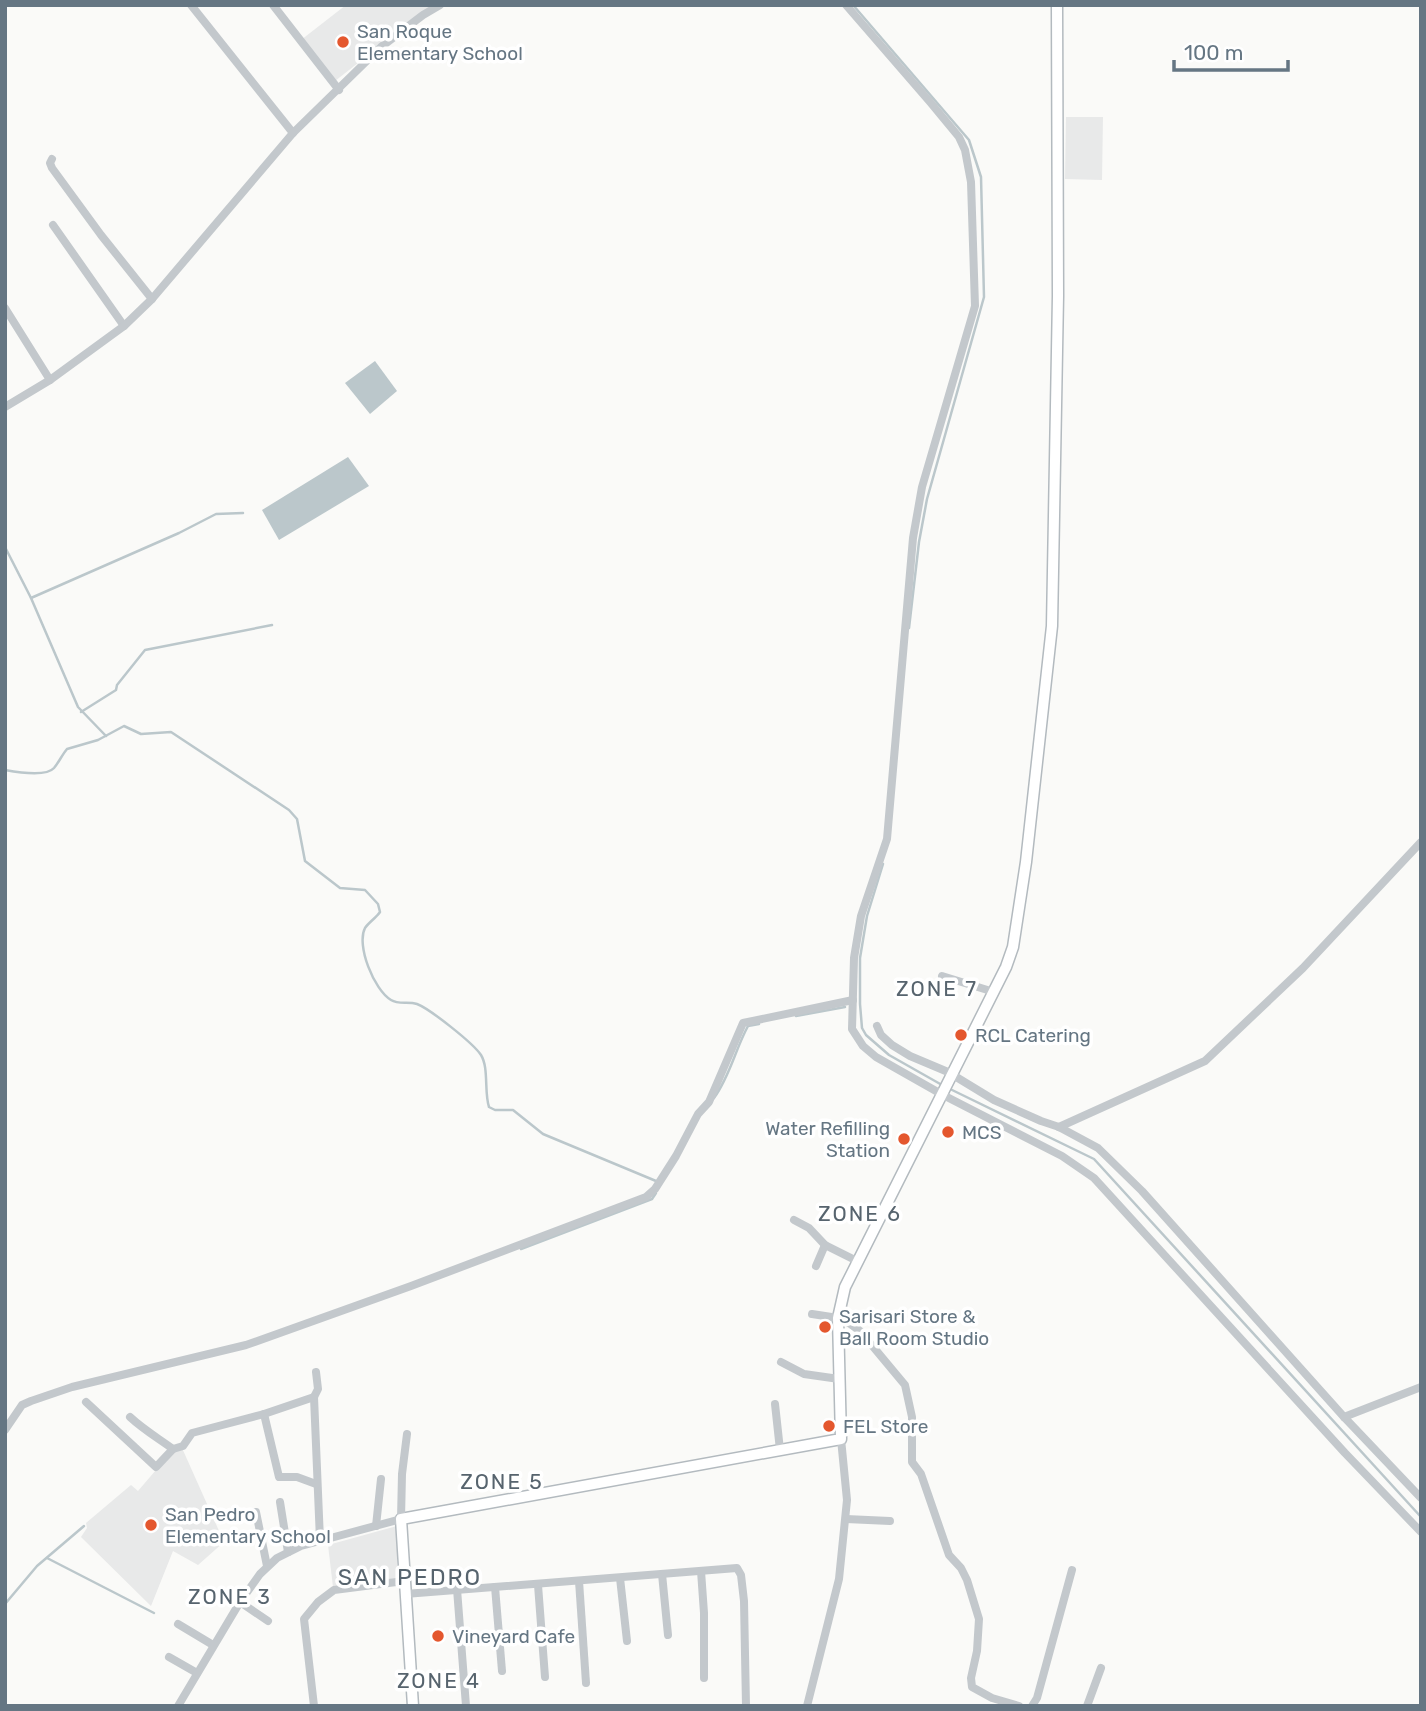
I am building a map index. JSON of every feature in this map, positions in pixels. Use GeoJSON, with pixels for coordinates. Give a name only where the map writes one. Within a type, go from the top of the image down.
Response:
{"type":"FeatureCollection","features":[{"type":"Feature","properties":{"kind":"street"},"geometry":{"type":"LineString","coordinates":[[191,5],[293,133]]}},
{"type":"Feature","properties":{"kind":"street"},"geometry":{"type":"LineString","coordinates":[[273,5],[339,90]]}},
{"type":"Feature","properties":{"kind":"street"},"geometry":{"type":"LineString","coordinates":[[5,407],[50,380],[124,326],[152,299],[293,133],[382,47],[440,5]]}},
{"type":"Feature","properties":{"kind":"street"},"geometry":{"type":"LineString","coordinates":[[846,5],[959,137],[965,150],[971,182],[975,306],[922,487],[913,538],[887,839],[861,916],[854,958],[852,1029],[863,1046],[876,1057],[947,1086],[994,1100],[1059,1127],[1098,1148],[1142,1191],[1344,1417],[1421,1498]]}},
{"type":"Feature","properties":{"kind":"street"},"geometry":{"type":"LineString","coordinates":[[807,1706],[839,1579],[846,1519],[838,1318],[845,1287],[1006,967],[1013,947],[1026,862],[1052,626],[1058,296],[1057,5]]}},
{"type":"Feature","properties":{"kind":"street"},"geometry":{"type":"LineString","coordinates":[[51,159],[52,168],[152,299]]}},
{"type":"Feature","properties":{"kind":"street"},"geometry":{"type":"LineString","coordinates":[[53,225],[124,326]]}},
{"type":"Feature","properties":{"kind":"street"},"geometry":{"type":"LineString","coordinates":[[5,308],[50,380]]}},
{"type":"Feature","properties":{"kind":"street"},"geometry":{"type":"LineString","coordinates":[[1059,1127],[1205,1060],[1303,968],[1421,842]]}},
{"type":"Feature","properties":{"kind":"street"},"geometry":{"type":"LineString","coordinates":[[942,976],[994,992]]}},
{"type":"Feature","properties":{"kind":"street"},"geometry":{"type":"LineString","coordinates":[[5,1430],[22,1405],[31,1401],[72,1387],[246,1345],[646,1197],[655,1189],[698,1114],[709,1102],[743,1023],[853,1000]]}},
{"type":"Feature","properties":{"kind":"street"},"geometry":{"type":"LineString","coordinates":[[877,1026],[881,1035],[892,1045],[947,1086],[1094,1178],[1345,1454],[1421,1532]]}},
{"type":"Feature","properties":{"kind":"street"},"geometry":{"type":"LineString","coordinates":[[794,1220],[809,1227],[825,1245],[857,1261]]}},
{"type":"Feature","properties":{"kind":"street"},"geometry":{"type":"LineString","coordinates":[[816,1266],[825,1245]]}},
{"type":"Feature","properties":{"kind":"street"},"geometry":{"type":"LineString","coordinates":[[812,1314],[838,1318],[860,1331],[905,1385],[912,1416],[912,1462],[921,1474],[948,1555],[961,1568],[967,1580],[979,1619],[972,1687],[992,1698],[1019,1706]]}},
{"type":"Feature","properties":{"kind":"street"},"geometry":{"type":"LineString","coordinates":[[781,1362],[804,1374],[839,1379]]}},
{"type":"Feature","properties":{"kind":"street"},"geometry":{"type":"LineString","coordinates":[[316,1372],[316,1484],[320,1540]]}},
{"type":"Feature","properties":{"kind":"street"},"geometry":{"type":"LineString","coordinates":[[1344,1417],[1421,1387]]}},
{"type":"Feature","properties":{"kind":"street"},"geometry":{"type":"LineString","coordinates":[[86,1402],[156,1467],[173,1448],[183,1446],[192,1433],[264,1414],[314,1397]]}},
{"type":"Feature","properties":{"kind":"street"},"geometry":{"type":"LineString","coordinates":[[775,1404],[780,1450]]}},
{"type":"Feature","properties":{"kind":"street"},"geometry":{"type":"LineString","coordinates":[[264,1414],[279,1477],[297,1477],[316,1484]]}},
{"type":"Feature","properties":{"kind":"street"},"geometry":{"type":"LineString","coordinates":[[130,1417],[151,1436],[173,1448]]}},
{"type":"Feature","properties":{"kind":"street"},"geometry":{"type":"LineString","coordinates":[[407,1434],[401,1519],[413,1706]]}},
{"type":"Feature","properties":{"kind":"street"},"geometry":{"type":"LineString","coordinates":[[178,1706],[240,1602],[267,1566],[288,1552],[320,1540],[401,1519],[841,1439]]}},
{"type":"Feature","properties":{"kind":"street"},"geometry":{"type":"LineString","coordinates":[[376,1525],[381,1479]]}},
{"type":"Feature","properties":{"kind":"street"},"geometry":{"type":"LineString","coordinates":[[280,1503],[288,1552]]}},
{"type":"Feature","properties":{"kind":"street"},"geometry":{"type":"LineString","coordinates":[[256,1512],[267,1566]]}},
{"type":"Feature","properties":{"kind":"street"},"geometry":{"type":"LineString","coordinates":[[846,1519],[890,1521]]}},
{"type":"Feature","properties":{"kind":"street"},"geometry":{"type":"LineString","coordinates":[[405,1594],[737,1568],[741,1575],[744,1601],[746,1706]]}},
{"type":"Feature","properties":{"kind":"street"},"geometry":{"type":"LineString","coordinates":[[1032,1706],[1037,1698],[1072,1570]]}},
{"type":"Feature","properties":{"kind":"street"},"geometry":{"type":"LineString","coordinates":[[701,1571],[704,1678]]}},
{"type":"Feature","properties":{"kind":"street"},"geometry":{"type":"LineString","coordinates":[[662,1574],[668,1635]]}},
{"type":"Feature","properties":{"kind":"street"},"geometry":{"type":"LineString","coordinates":[[620,1578],[627,1641]]}},
{"type":"Feature","properties":{"kind":"street"},"geometry":{"type":"LineString","coordinates":[[314,1706],[304,1619],[318,1602],[334,1590],[404,1581]]}},
{"type":"Feature","properties":{"kind":"street"},"geometry":{"type":"LineString","coordinates":[[579,1581],[586,1683]]}},
{"type":"Feature","properties":{"kind":"street"},"geometry":{"type":"LineString","coordinates":[[538,1585],[545,1677]]}},
{"type":"Feature","properties":{"kind":"street"},"geometry":{"type":"LineString","coordinates":[[495,1587],[502,1671]]}},
{"type":"Feature","properties":{"kind":"street"},"geometry":{"type":"LineString","coordinates":[[457,1589],[466,1706]]}},
{"type":"Feature","properties":{"kind":"street"},"geometry":{"type":"LineString","coordinates":[[240,1602],[268,1621]]}},
{"type":"Feature","properties":{"kind":"street"},"geometry":{"type":"LineString","coordinates":[[178,1624],[214,1645]]}},
{"type":"Feature","properties":{"kind":"street"},"geometry":{"type":"LineString","coordinates":[[169,1657],[197,1673]]}},
{"type":"Feature","properties":{"kind":"street"},"geometry":{"type":"LineString","coordinates":[[1087,1706],[1101,1668]]}},
{"type":"Feature","properties":{"kind":"shaded area","name":"San Roque Elementary School"},"geometry":{"type":"Polygon","coordinates":[[[346,5],[432,5],[335,81],[301,40],[346,5]]]}},
{"type":"Feature","properties":{"kind":"shaded area"},"geometry":{"type":"Polygon","coordinates":[[[1066,117],[1103,117],[1102,180],[1065,179],[1066,117]]]}},
{"type":"Feature","properties":{"kind":"shaded area"},"geometry":{"type":"Polygon","coordinates":[[[375,361],[397,391],[370,414],[345,383],[375,361]]]}},
{"type":"Feature","properties":{"kind":"shaded area"},"geometry":{"type":"Polygon","coordinates":[[[348,457],[369,486],[279,540],[262,510],[348,457]]]}},
{"type":"Feature","properties":{"kind":"shaded area","name":"San Pedro Elementary School"},"geometry":{"type":"Polygon","coordinates":[[[182,1448],[224,1542],[198,1565],[173,1551],[151,1606],[81,1537],[87,1528],[86,1523],[131,1485],[138,1491],[174,1449],[182,1448]]]}},
{"type":"Feature","properties":{"kind":"shaded area"},"geometry":{"type":"Polygon","coordinates":[[[397,1526],[397,1578],[333,1587],[328,1545],[397,1526]]]}},
{"type":"Feature","properties":{"kind":"waterway"},"geometry":{"type":"LineString","coordinates":[[853,5],[969,140],[981,177],[984,297],[927,499],[909,628]]}},
{"type":"Feature","properties":{"kind":"waterway"},"geometry":{"type":"LineString","coordinates":[[31,598],[216,514],[243,513]]}},
{"type":"Feature","properties":{"kind":"waterway"},"geometry":{"type":"LineString","coordinates":[[5,547],[31,598],[78,707],[106,736]]}},
{"type":"Feature","properties":{"kind":"waterway"},"geometry":{"type":"LineString","coordinates":[[81,712],[116,690],[117,685],[145,650],[272,625]]}},
{"type":"Feature","properties":{"kind":"waterway"},"geometry":{"type":"LineString","coordinates":[[5,770],[31,773],[50,771],[67,749],[98,740],[124,726],[141,734],[171,732],[289,810],[297,819],[305,861],[340,888],[365,890],[378,904],[380,912],[365,928],[363,936],[368,967],[378,987],[391,1000],[423,1007],[451,1027],[481,1055],[485,1066],[489,1107],[495,1110],[513,1110],[543,1134],[656,1181]]}},
{"type":"Feature","properties":{"kind":"waterway"},"geometry":{"type":"LineString","coordinates":[[883,864],[867,916],[860,958],[862,1028],[866,1035],[889,1055],[942,1085]]}},
{"type":"Feature","properties":{"kind":"waterway"},"geometry":{"type":"LineString","coordinates":[[796,1016],[845,1007]]}},
{"type":"Feature","properties":{"kind":"waterway"},"geometry":{"type":"LineString","coordinates":[[714,1098],[748,1026],[759,1024]]}},
{"type":"Feature","properties":{"kind":"waterway"},"geometry":{"type":"LineString","coordinates":[[948,1088],[1094,1159],[1421,1517]]}},
{"type":"Feature","properties":{"kind":"waterway"},"geometry":{"type":"LineString","coordinates":[[521,1249],[652,1199],[656,1193]]}},
{"type":"Feature","properties":{"kind":"waterway"},"geometry":{"type":"LineString","coordinates":[[5,1604],[37,1566],[84,1526]]}},
{"type":"Feature","properties":{"kind":"waterway"},"geometry":{"type":"LineString","coordinates":[[47,1558],[154,1613]]}},
{"type":"Feature","properties":{"kind":"place","name":"San Roque Elementary School"},"geometry":{"type":"Point","coordinates":[343,42]}},
{"type":"Feature","properties":{"kind":"place","name":"RCL Catering"},"geometry":{"type":"Point","coordinates":[961,1035]}},
{"type":"Feature","properties":{"kind":"place","name":"MCS"},"geometry":{"type":"Point","coordinates":[948,1132]}},
{"type":"Feature","properties":{"kind":"place","name":"Water Refilling Station"},"geometry":{"type":"Point","coordinates":[904,1139]}},
{"type":"Feature","properties":{"kind":"place","name":"Sarisari Store & Ball Room Studio"},"geometry":{"type":"Point","coordinates":[825,1327]}},
{"type":"Feature","properties":{"kind":"place","name":"FEL Store"},"geometry":{"type":"Point","coordinates":[829,1426]}},
{"type":"Feature","properties":{"kind":"place","name":"San Pedro Elementary School"},"geometry":{"type":"Point","coordinates":[151,1525]}},
{"type":"Feature","properties":{"kind":"place","name":"Vineyard Cafe"},"geometry":{"type":"Point","coordinates":[438,1636]}},
{"type":"Feature","properties":{"kind":"district","name":"ZONE 7"},"geometry":{"type":"Point","coordinates":[937,988]}},
{"type":"Feature","properties":{"kind":"district","name":"ZONE 6"},"geometry":{"type":"Point","coordinates":[860,1213]}},
{"type":"Feature","properties":{"kind":"district","name":"ZONE 5"},"geometry":{"type":"Point","coordinates":[502,1481]}},
{"type":"Feature","properties":{"kind":"district","name":"SAN PEDRO"},"geometry":{"type":"Point","coordinates":[410,1577]}},
{"type":"Feature","properties":{"kind":"district","name":"ZONE 3"},"geometry":{"type":"Point","coordinates":[230,1596]}},
{"type":"Feature","properties":{"kind":"district","name":"ZONE 4"},"geometry":{"type":"Point","coordinates":[439,1680]}}]}
